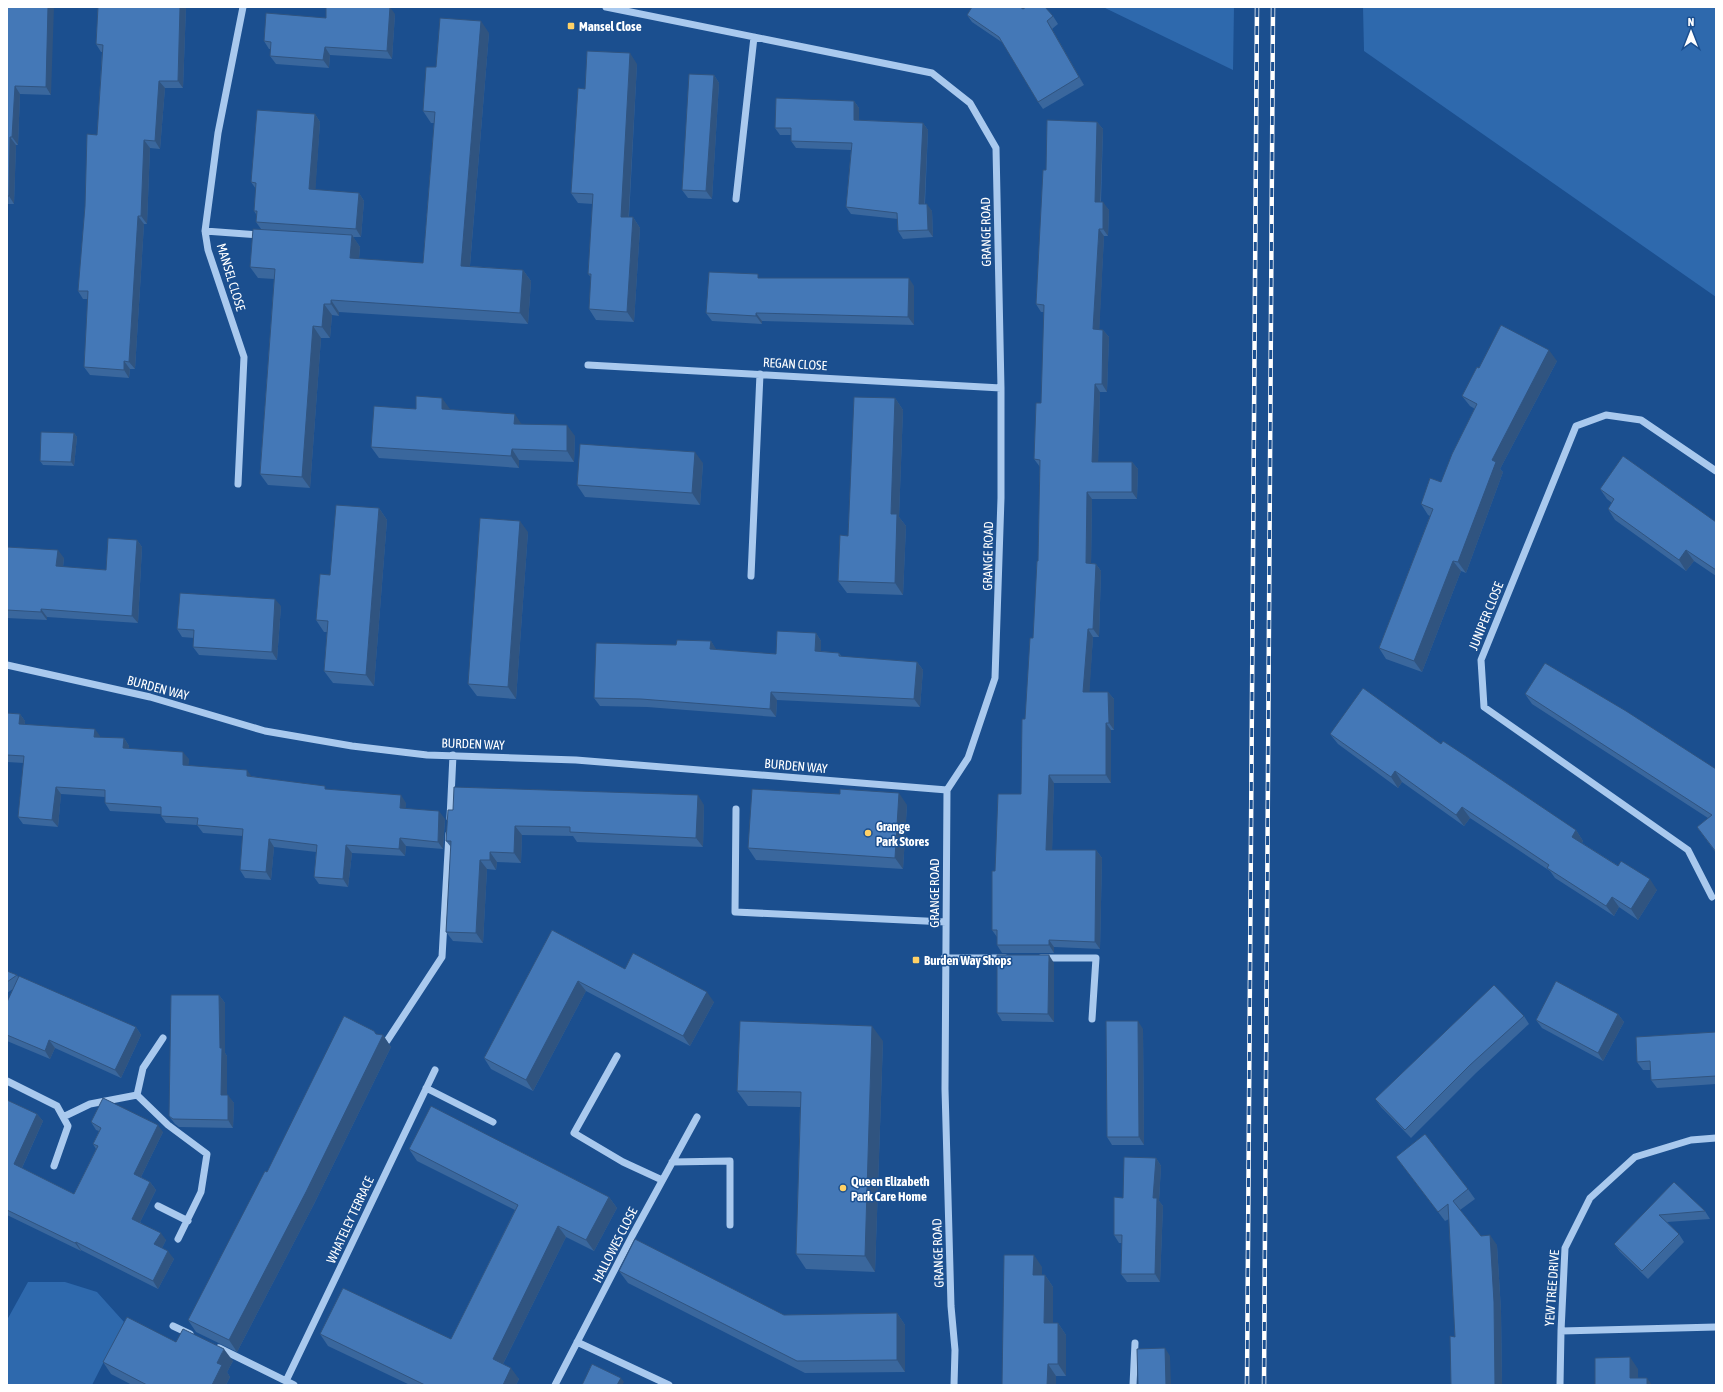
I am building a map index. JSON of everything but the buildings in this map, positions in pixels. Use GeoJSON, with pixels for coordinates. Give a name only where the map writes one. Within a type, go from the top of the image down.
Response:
{"type":"FeatureCollection","features":[{"type":"Feature","properties":{"kind":"street","name":"MANSEL CLOSE"},"geometry":{"type":"LineString","coordinates":[[238,484],[244,357],[208,250],[205,230],[218,133],[243,7]]}},
{"type":"Feature","properties":{"kind":"street","name":"GRANGE ROAD"},"geometry":{"type":"LineString","coordinates":[[606,7],[932,73],[970,103],[996,148],[1001,388],[1001,498],[995,678],[968,758],[947,790],[946,922],[944,958],[945,1089],[951,1306],[955,1350],[954,1385]]}},
{"type":"Feature","properties":{"kind":"street"},"geometry":{"type":"LineString","coordinates":[[736,199],[754,37]]}},
{"type":"Feature","properties":{"kind":"street"},"geometry":{"type":"LineString","coordinates":[[205,230],[267,235]]}},
{"type":"Feature","properties":{"kind":"street","name":"REGAN CLOSE"},"geometry":{"type":"LineString","coordinates":[[588,365],[1001,388]]}},
{"type":"Feature","properties":{"kind":"street"},"geometry":{"type":"LineString","coordinates":[[751,576],[760,374]]}},
{"type":"Feature","properties":{"kind":"street","name":"JUNIPER CLOSE"},"geometry":{"type":"LineString","coordinates":[[1712,897],[1688,850],[1484,707],[1481,660],[1576,426],[1606,415],[1641,420],[1716,471]]}},
{"type":"Feature","properties":{"kind":"street","name":"BURDEN WAY"},"geometry":{"type":"LineString","coordinates":[[7,665],[150,697],[265,731],[352,746],[427,755],[576,760],[947,790]]}},
{"type":"Feature","properties":{"kind":"street"},"geometry":{"type":"LineString","coordinates":[[387,1041],[442,957],[453,755]]}},
{"type":"Feature","properties":{"kind":"street"},"geometry":{"type":"LineString","coordinates":[[736,809],[735,912],[946,922]]}},
{"type":"Feature","properties":{"kind":"street"},"geometry":{"type":"LineString","coordinates":[[944,958],[1016,958]]}},
{"type":"Feature","properties":{"kind":"street"},"geometry":{"type":"LineString","coordinates":[[1032,958],[1096,958],[1092,1020]]}},
{"type":"Feature","properties":{"kind":"street"},"geometry":{"type":"LineString","coordinates":[[137,1095],[143,1068],[163,1038]]}},
{"type":"Feature","properties":{"kind":"street"},"geometry":{"type":"LineString","coordinates":[[617,1056],[574,1133],[623,1162],[662,1180]]}},
{"type":"Feature","properties":{"kind":"street","name":"WHATELEY TERRACE"},"geometry":{"type":"LineString","coordinates":[[286,1381],[435,1070]]}},
{"type":"Feature","properties":{"kind":"street"},"geometry":{"type":"LineString","coordinates":[[7,1082],[57,1106],[63,1116],[68,1126],[54,1166]]}},
{"type":"Feature","properties":{"kind":"street"},"geometry":{"type":"LineString","coordinates":[[426,1088],[493,1122]]}},
{"type":"Feature","properties":{"kind":"street"},"geometry":{"type":"LineString","coordinates":[[63,1116],[90,1104],[137,1095]]}},
{"type":"Feature","properties":{"kind":"street"},"geometry":{"type":"LineString","coordinates":[[137,1095],[168,1125],[207,1154],[201,1192],[178,1239]]}},
{"type":"Feature","properties":{"kind":"street","name":"HALLOWES CLOSE"},"geometry":{"type":"LineString","coordinates":[[556,1385],[662,1180],[697,1117]]}},
{"type":"Feature","properties":{"kind":"street","name":"YEW TREE DRIVE"},"geometry":{"type":"LineString","coordinates":[[1560,1385],[1565,1248],[1590,1198],[1635,1157],[1691,1140],[1716,1138]]}},
{"type":"Feature","properties":{"kind":"street"},"geometry":{"type":"LineString","coordinates":[[672,1162],[730,1161],[730,1225]]}},
{"type":"Feature","properties":{"kind":"street"},"geometry":{"type":"LineString","coordinates":[[158,1206],[188,1221]]}},
{"type":"Feature","properties":{"kind":"street"},"geometry":{"type":"LineString","coordinates":[[173,1326],[194,1336]]}},
{"type":"Feature","properties":{"kind":"street"},"geometry":{"type":"LineString","coordinates":[[1561,1331],[1716,1327]]}},
{"type":"Feature","properties":{"kind":"street"},"geometry":{"type":"LineString","coordinates":[[578,1342],[669,1385]]}},
{"type":"Feature","properties":{"kind":"street"},"geometry":{"type":"LineString","coordinates":[[208,1343],[294,1385]]}},
{"type":"Feature","properties":{"kind":"street"},"geometry":{"type":"LineString","coordinates":[[1133,1385],[1135,1343]]}},
{"type":"Feature","properties":{"kind":"shaded area"},"geometry":{"type":"Polygon","coordinates":[[[1103,7],[1234,7],[1233,70],[1103,7]]]}},
{"type":"Feature","properties":{"kind":"shaded area"},"geometry":{"type":"Polygon","coordinates":[[[1363,7],[1716,7],[1716,297],[1364,51],[1363,7]]]}},
{"type":"Feature","properties":{"kind":"shaded area"},"geometry":{"type":"Polygon","coordinates":[[[28,1282],[65,1282],[97,1292],[124,1322],[92,1385],[7,1385],[7,1320],[28,1282]]]}},
{"type":"Feature","properties":{"kind":"railway"},"geometry":{"type":"LineString","coordinates":[[1247,1385],[1257,7]]}},
{"type":"Feature","properties":{"kind":"railway"},"geometry":{"type":"LineString","coordinates":[[1264,1385],[1273,7]]}},
{"type":"Feature","properties":{"kind":"place","name":"Mansel Close"},"geometry":{"type":"Point","coordinates":[571,26]}},
{"type":"Feature","properties":{"kind":"place","name":"Grange Park Stores"},"geometry":{"type":"Point","coordinates":[868,833]}},
{"type":"Feature","properties":{"kind":"place","name":"Burden Way Shops"},"geometry":{"type":"Point","coordinates":[916,960]}},
{"type":"Feature","properties":{"kind":"place","name":"Queen Elizabeth Park Care Home"},"geometry":{"type":"Point","coordinates":[843,1188]}}]}
